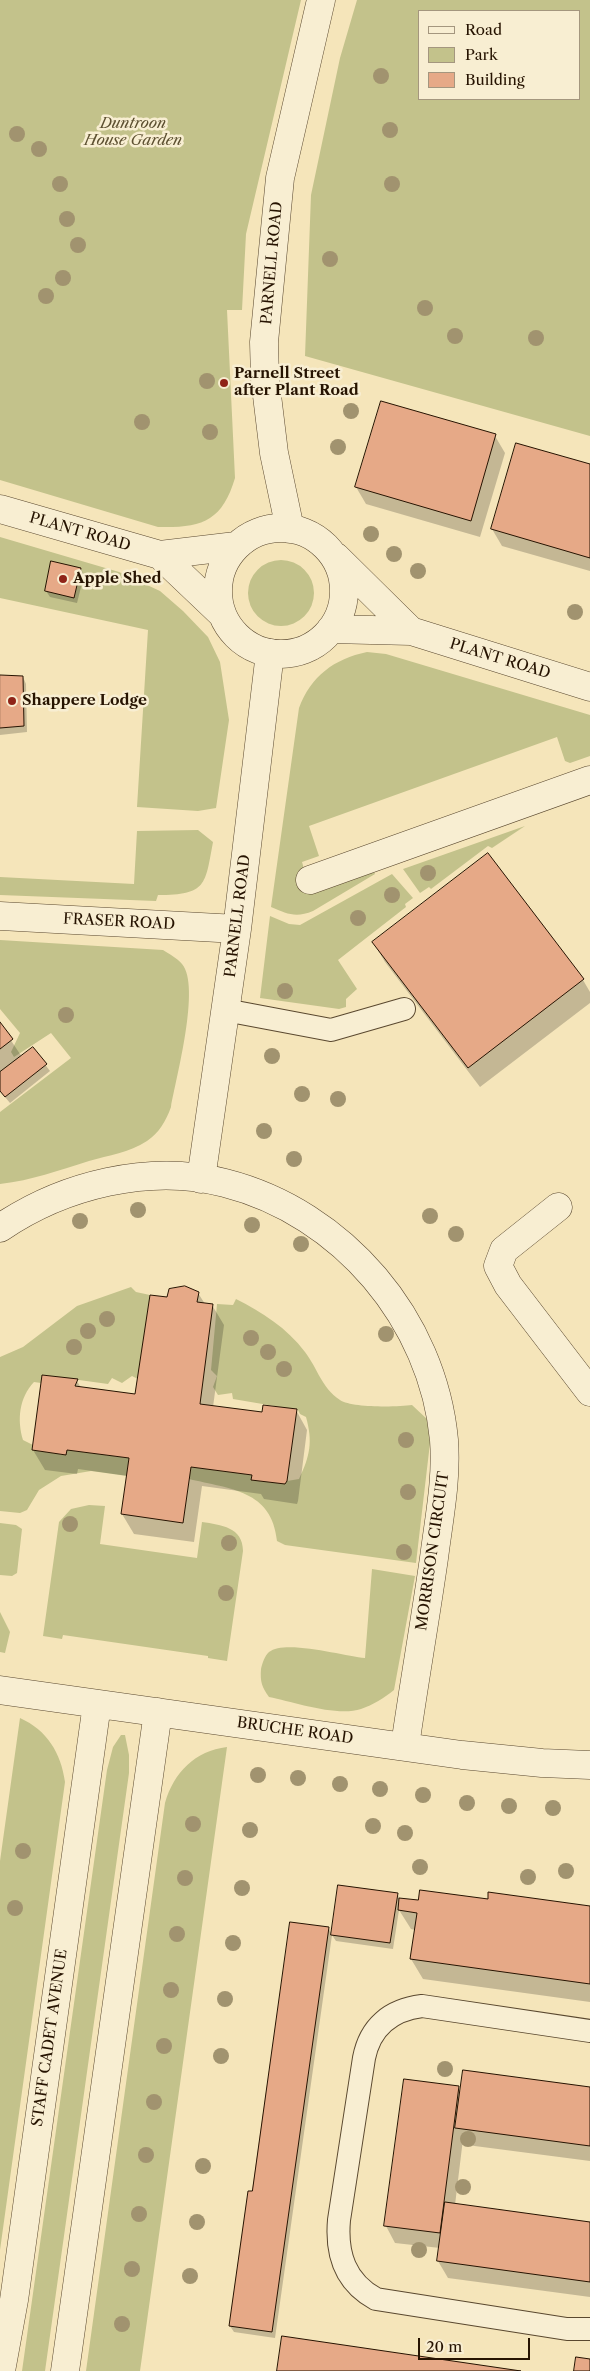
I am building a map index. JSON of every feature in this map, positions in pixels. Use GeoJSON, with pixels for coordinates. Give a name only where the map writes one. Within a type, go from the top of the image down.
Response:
{"type":"FeatureCollection","features":[{"type":"Feature","properties":{"kind":"street","name":"PARNELL ROAD"},"geometry":{"type":"LineString","coordinates":[[290,529],[274,453],[265,379],[264,342],[280,178],[321,0]]}},
{"type":"Feature","properties":{"kind":"street","name":"PLANT ROAD"},"geometry":{"type":"LineString","coordinates":[[0,509],[160,555],[236,546]]}},
{"type":"Feature","properties":{"kind":"street"},"geometry":{"type":"LineString","coordinates":[[275,528],[290,529],[311,535],[328,549],[339,567],[344,585],[341,609],[331,629],[315,644],[294,652],[270,653],[249,646],[232,632],[221,613],[217,592],[223,564],[236,546],[254,534],[275,528]]}},
{"type":"Feature","properties":{"kind":"street","name":"PLANT ROAD"},"geometry":{"type":"LineString","coordinates":[[328,549],[411,631]]}},
{"type":"Feature","properties":{"kind":"street","name":"PLANT ROAD"},"geometry":{"type":"LineString","coordinates":[[160,555],[221,613]]}},
{"type":"Feature","properties":{"kind":"street","name":"PLANT ROAD"},"geometry":{"type":"LineString","coordinates":[[331,629],[411,631],[590,687]]}},
{"type":"Feature","properties":{"kind":"street","name":"PARNELL ROAD"},"geometry":{"type":"LineString","coordinates":[[201,1179],[237,928],[270,653]]}},
{"type":"Feature","properties":{"kind":"street"},"geometry":{"type":"LineString","coordinates":[[310,880],[590,780]]}},
{"type":"Feature","properties":{"kind":"street","name":"FRASER ROAD"},"geometry":{"type":"LineString","coordinates":[[0,916],[237,928]]}},
{"type":"Feature","properties":{"kind":"street","name":"MORRISON CIRCUIT"},"geometry":{"type":"LineString","coordinates":[[0,1228],[44,1202],[91,1186],[156,1177],[201,1179],[225,1183],[268,1199],[313,1224],[348,1248],[394,1303],[412,1331],[430,1371],[440,1413],[445,1466],[442,1502],[405,1746]]}},
{"type":"Feature","properties":{"kind":"street"},"geometry":{"type":"LineString","coordinates":[[558,1207],[504,1250],[498,1266],[508,1285],[590,1392]]}},
{"type":"Feature","properties":{"kind":"street","name":"BRUCHE ROAD"},"geometry":{"type":"LineString","coordinates":[[0,1690],[517,1761],[590,1765]]}},
{"type":"Feature","properties":{"kind":"street","name":"STAFF CADET AVENUE"},"geometry":{"type":"LineString","coordinates":[[1,2371],[14,2300],[97,1704]]}},
{"type":"Feature","properties":{"kind":"street"},"geometry":{"type":"LineString","coordinates":[[65,2371],[158,1712]]}},
{"type":"Feature","properties":{"kind":"lane"},"geometry":{"type":"LineString","coordinates":[[225,1010],[331,1030],[404,1009]]}},
{"type":"Feature","properties":{"kind":"lane"},"geometry":{"type":"LineString","coordinates":[[590,2031],[422,2006],[397,2012],[384,2020],[372,2034],[364,2058],[339,2220],[338,2241],[342,2259],[352,2280],[376,2299],[567,2329],[590,2329]]}},
{"type":"Feature","properties":{"kind":"green space","name":"Duntroon House Garden"},"geometry":{"type":"Polygon","coordinates":[[[0,0],[301,0],[246,234],[242,310],[227,310],[235,478],[224,504],[216,513],[198,524],[158,527],[0,480],[0,0]]]}},
{"type":"Feature","properties":{"kind":"green space"},"geometry":{"type":"Polygon","coordinates":[[[357,0],[590,0],[590,436],[305,356],[311,195],[340,58],[357,0]]]}},
{"type":"Feature","properties":{"kind":"green space"},"geometry":{"type":"Polygon","coordinates":[[[0,537],[119,572],[160,591],[208,637],[220,662],[229,720],[216,808],[198,811],[137,807],[148,630],[0,598],[0,537]]]}},
{"type":"Feature","properties":{"kind":"green space"},"geometry":{"type":"Polygon","coordinates":[[[281,560],[294,563],[304,570],[311,580],[314,593],[311,606],[304,616],[294,623],[281,626],[268,623],[258,616],[251,606],[248,593],[251,580],[258,570],[268,563],[281,560]]]}},
{"type":"Feature","properties":{"kind":"green space"},"geometry":{"type":"Polygon","coordinates":[[[367,652],[386,654],[590,715],[590,756],[570,763],[565,761],[557,737],[309,826],[319,856],[302,862],[311,893],[374,872],[375,874],[313,911],[296,915],[287,913],[271,907],[299,708],[310,687],[325,671],[344,659],[367,652]]]}},
{"type":"Feature","properties":{"kind":"green space"},"geometry":{"type":"Polygon","coordinates":[[[525,826],[492,848],[488,846],[431,889],[429,887],[420,893],[403,869],[525,826]]]}},
{"type":"Feature","properties":{"kind":"green space"},"geometry":{"type":"Polygon","coordinates":[[[198,830],[213,842],[205,878],[195,890],[186,893],[158,895],[156,901],[0,895],[0,877],[134,884],[137,831],[198,830]]]}},
{"type":"Feature","properties":{"kind":"green space"},"geometry":{"type":"Polygon","coordinates":[[[392,874],[413,898],[405,904],[406,907],[338,960],[357,989],[346,999],[346,1007],[339,1009],[260,998],[270,916],[289,924],[300,925],[392,874]]]}},
{"type":"Feature","properties":{"kind":"green space"},"geometry":{"type":"Polygon","coordinates":[[[0,940],[163,950],[182,964],[187,975],[189,992],[186,1033],[171,1107],[162,1126],[151,1138],[140,1145],[119,1153],[34,1178],[0,1184],[0,1112],[71,1058],[51,1033],[14,1057],[11,1052],[20,1033],[0,1009],[0,940]]]}},
{"type":"Feature","properties":{"kind":"green space"},"geometry":{"type":"Polygon","coordinates":[[[131,1287],[136,1292],[150,1295],[138,1379],[132,1376],[122,1383],[112,1378],[108,1384],[43,1375],[41,1383],[34,1382],[25,1395],[20,1417],[23,1440],[33,1445],[32,1450],[65,1455],[67,1450],[129,1458],[127,1476],[91,1471],[61,1476],[39,1490],[27,1510],[20,1513],[0,1511],[0,1357],[23,1347],[77,1306],[131,1287]]]}},
{"type":"Feature","properties":{"kind":"green space"},"geometry":{"type":"Polygon","coordinates":[[[236,1299],[265,1315],[290,1335],[305,1352],[324,1384],[340,1400],[364,1406],[412,1405],[428,1420],[430,1443],[416,1563],[285,1545],[277,1541],[273,1524],[267,1511],[258,1502],[234,1490],[189,1479],[191,1467],[252,1475],[251,1480],[285,1484],[287,1481],[299,1479],[308,1456],[310,1442],[308,1426],[306,1417],[300,1414],[298,1410],[233,1399],[232,1393],[218,1395],[213,1387],[217,1376],[211,1370],[217,1304],[233,1305],[236,1299]]]}},
{"type":"Feature","properties":{"kind":"green space"},"geometry":{"type":"Polygon","coordinates":[[[89,1505],[105,1506],[100,1544],[197,1558],[202,1522],[223,1526],[235,1532],[242,1543],[243,1551],[227,1661],[208,1658],[208,1656],[63,1635],[62,1639],[43,1636],[59,1522],[71,1509],[89,1505]]]}},
{"type":"Feature","properties":{"kind":"green space"},"geometry":{"type":"Polygon","coordinates":[[[0,1523],[16,1525],[22,1529],[17,1573],[12,1576],[0,1575],[0,1523]]]}},
{"type":"Feature","properties":{"kind":"green space"},"geometry":{"type":"Polygon","coordinates":[[[372,1569],[415,1576],[394,1690],[370,1705],[351,1711],[328,1710],[269,1697],[262,1684],[261,1669],[268,1653],[277,1648],[315,1649],[365,1658],[372,1569]]]}},
{"type":"Feature","properties":{"kind":"green space"},"geometry":{"type":"Polygon","coordinates":[[[0,1612],[10,1632],[5,1653],[0,1652],[0,1612]]]}},
{"type":"Feature","properties":{"kind":"green space"},"geometry":{"type":"Polygon","coordinates":[[[20,1718],[38,1729],[51,1744],[60,1761],[65,1782],[0,2250],[0,1861],[20,1718]]]}},
{"type":"Feature","properties":{"kind":"green space"},"geometry":{"type":"Polygon","coordinates":[[[121,1735],[125,1735],[129,1755],[129,1773],[45,2371],[22,2371],[107,1770],[113,1747],[121,1735]]]}},
{"type":"Feature","properties":{"kind":"green space"},"geometry":{"type":"Polygon","coordinates":[[[227,1747],[140,2371],[86,2371],[165,1803],[174,1782],[187,1765],[205,1753],[227,1747]]]}},
{"type":"Feature","properties":{"kind":"building"},"geometry":{"type":"Polygon","coordinates":[[[381,401],[496,434],[471,521],[355,487],[381,401]]]}},
{"type":"Feature","properties":{"kind":"building"},"geometry":{"type":"Polygon","coordinates":[[[516,443],[590,464],[590,558],[491,529],[516,443]]]}},
{"type":"Feature","properties":{"kind":"building","name":"Apple Shed"},"geometry":{"type":"Polygon","coordinates":[[[51,561],[81,568],[74,598],[45,591],[51,561]]]}},
{"type":"Feature","properties":{"kind":"building","name":"Shappere Lodge"},"geometry":{"type":"Polygon","coordinates":[[[0,675],[23,676],[24,726],[0,728],[0,675]]]}},
{"type":"Feature","properties":{"kind":"building"},"geometry":{"type":"Polygon","coordinates":[[[488,853],[584,979],[468,1068],[372,942],[488,853]]]}},
{"type":"Feature","properties":{"kind":"building"},"geometry":{"type":"Polygon","coordinates":[[[0,1022],[13,1039],[0,1049],[0,1022]]]}},
{"type":"Feature","properties":{"kind":"building"},"geometry":{"type":"Polygon","coordinates":[[[33,1047],[47,1064],[5,1097],[0,1091],[0,1072],[33,1047]]]}},
{"type":"Feature","properties":{"kind":"building"},"geometry":{"type":"Polygon","coordinates":[[[185,1286],[199,1292],[197,1302],[213,1304],[200,1404],[262,1412],[263,1405],[297,1409],[287,1481],[285,1484],[251,1480],[252,1475],[191,1467],[183,1523],[121,1514],[129,1458],[67,1450],[66,1455],[32,1450],[42,1375],[78,1379],[75,1386],[135,1394],[150,1295],[167,1297],[169,1289],[185,1286]]]}},
{"type":"Feature","properties":{"kind":"building"},"geometry":{"type":"Polygon","coordinates":[[[338,1885],[398,1893],[390,1943],[331,1935],[338,1885]]]}},
{"type":"Feature","properties":{"kind":"building"},"geometry":{"type":"Polygon","coordinates":[[[420,1890],[488,1899],[488,1892],[590,1906],[590,1984],[410,1959],[417,1913],[398,1910],[399,1898],[418,1900],[420,1890]]]}},
{"type":"Feature","properties":{"kind":"building"},"geometry":{"type":"Polygon","coordinates":[[[290,1922],[329,1927],[272,2332],[229,2326],[248,2191],[252,2191],[290,1922]]]}},
{"type":"Feature","properties":{"kind":"building"},"geometry":{"type":"Polygon","coordinates":[[[463,2070],[590,2087],[590,2146],[455,2128],[463,2070]]]}},
{"type":"Feature","properties":{"kind":"building"},"geometry":{"type":"Polygon","coordinates":[[[404,2079],[459,2086],[440,2233],[384,2226],[404,2079]]]}},
{"type":"Feature","properties":{"kind":"building"},"geometry":{"type":"Polygon","coordinates":[[[445,2202],[590,2222],[590,2282],[437,2261],[445,2202]]]}},
{"type":"Feature","properties":{"kind":"building"},"geometry":{"type":"Polygon","coordinates":[[[282,2336],[521,2371],[277,2371],[282,2336]]]}},
{"type":"Feature","properties":{"kind":"building"},"geometry":{"type":"Polygon","coordinates":[[[576,2357],[590,2359],[590,2371],[574,2371],[576,2357]]]}},
{"type":"Feature","properties":{"kind":"place","name":"Parnell Street after Plant Road"},"geometry":{"type":"Point","coordinates":[224,383]}},
{"type":"Feature","properties":{"kind":"place","name":"Apple Shed"},"geometry":{"type":"Point","coordinates":[63,579]}},
{"type":"Feature","properties":{"kind":"place","name":"Shappere Lodge"},"geometry":{"type":"Point","coordinates":[12,701]}}]}
